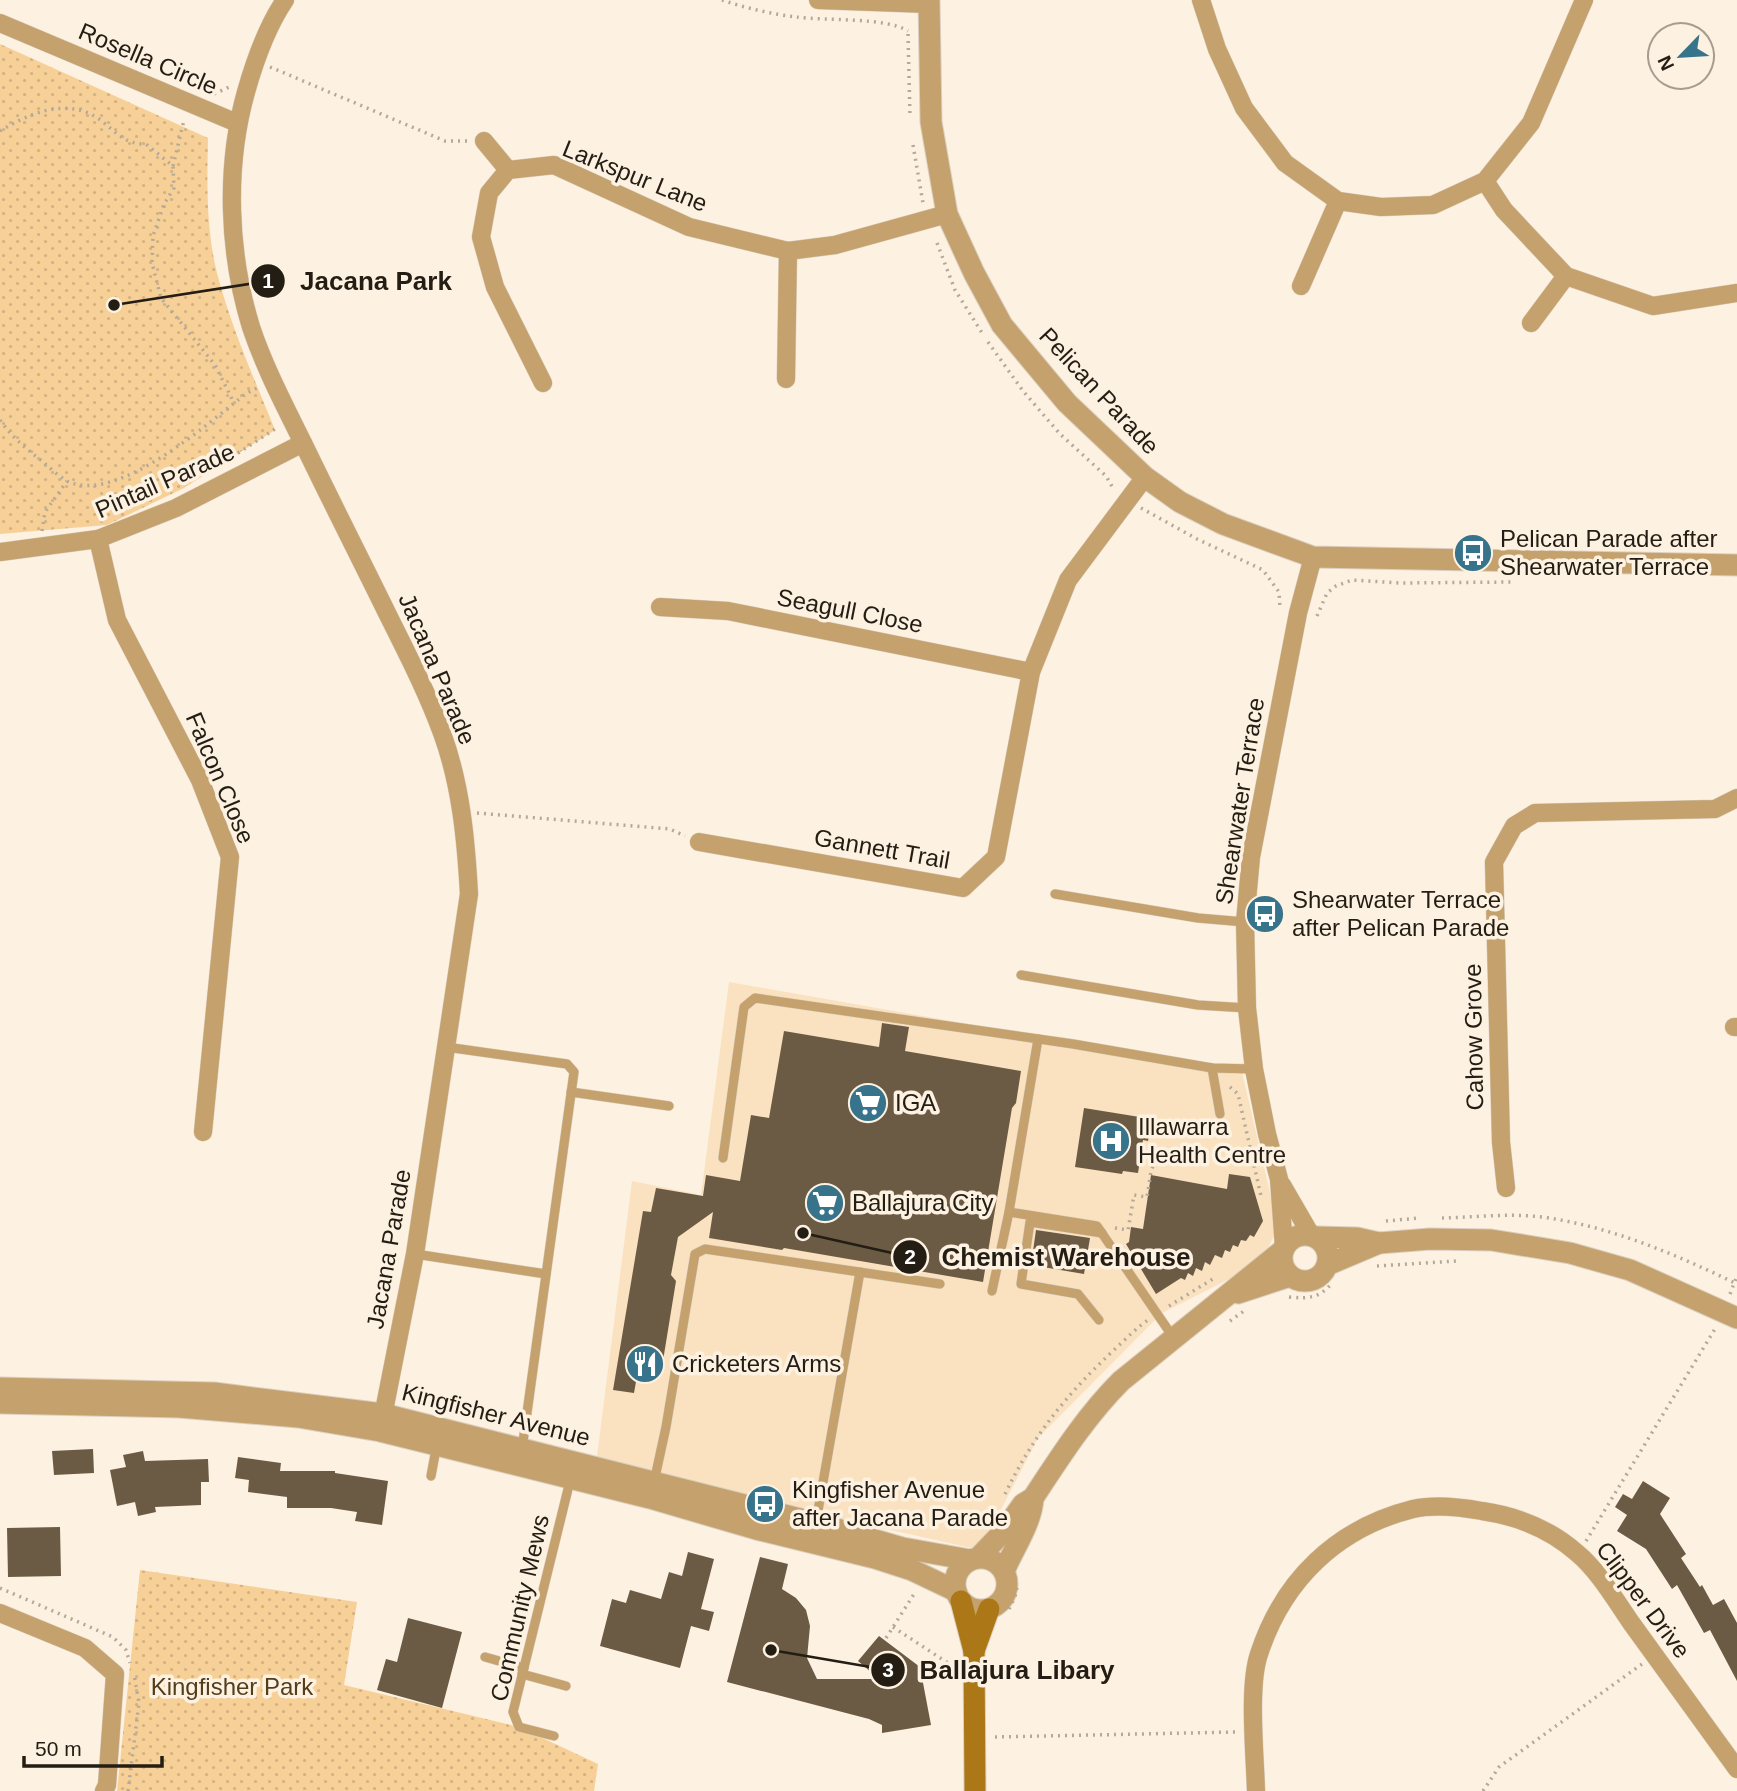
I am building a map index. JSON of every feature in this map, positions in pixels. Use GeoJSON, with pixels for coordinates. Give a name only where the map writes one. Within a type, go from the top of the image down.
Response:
{"type":"FeatureCollection","features":[{"type":"Feature","properties":{"kind":"main road"},"geometry":{"type":"LineString","coordinates":[[958,1596],[967,1654],[974,1738],[973,1789]]}},
{"type":"Feature","properties":{"kind":"main road"},"geometry":{"type":"LineString","coordinates":[[967,1654],[997,1612]]}},
{"type":"Feature","properties":{"kind":"street","name":"Jacana Parade"},"geometry":{"type":"LineString","coordinates":[[285,0],[274,16],[255,61],[237,123],[232,180],[236,259],[251,326],[272,380],[419,678],[443,735],[463,814],[469,894],[415,1254],[381,1423]]}},
{"type":"Feature","properties":{"kind":"street"},"geometry":{"type":"LineString","coordinates":[[818,0],[929,2]]}},
{"type":"Feature","properties":{"kind":"street"},"geometry":{"type":"LineString","coordinates":[[1201,0],[1217,50],[1244,108],[1285,163],[1338,201],[1381,207],[1433,205],[1485,181],[1531,122],[1584,0]]}},
{"type":"Feature","properties":{"kind":"street","name":"Pelican Parade"},"geometry":{"type":"LineString","coordinates":[[929,2],[931,122],[947,214],[974,273],[1002,324],[1067,403],[1145,477],[1180,502],[1223,524],[1313,557],[1737,565]]}},
{"type":"Feature","properties":{"kind":"street","name":"Rosella Circle"},"geometry":{"type":"LineString","coordinates":[[1,25],[197,99],[237,123]]}},
{"type":"Feature","properties":{"kind":"street"},"geometry":{"type":"LineString","coordinates":[[484,141],[508,170],[489,193],[481,237],[495,287],[543,383]]}},
{"type":"Feature","properties":{"kind":"street","name":"Larkspur Lane"},"geometry":{"type":"LineString","coordinates":[[508,170],[554,165],[689,227],[788,251],[835,245],[947,214]]}},
{"type":"Feature","properties":{"kind":"street"},"geometry":{"type":"LineString","coordinates":[[1485,181],[1504,210],[1566,276],[1653,306],[1737,293]]}},
{"type":"Feature","properties":{"kind":"street"},"geometry":{"type":"LineString","coordinates":[[1301,286],[1338,201]]}},
{"type":"Feature","properties":{"kind":"street"},"geometry":{"type":"LineString","coordinates":[[786,379],[788,251]]}},
{"type":"Feature","properties":{"kind":"street"},"geometry":{"type":"LineString","coordinates":[[1531,323],[1566,276]]}},
{"type":"Feature","properties":{"kind":"street","name":"Pintail Parade"},"geometry":{"type":"LineString","coordinates":[[0,552],[98,539],[176,508],[303,443]]}},
{"type":"Feature","properties":{"kind":"street","name":"Gannett Trail"},"geometry":{"type":"LineString","coordinates":[[699,842],[963,888],[996,857],[1031,672],[1068,580],[1145,477]]}},
{"type":"Feature","properties":{"kind":"street","name":"Falcon Close"},"geometry":{"type":"LineString","coordinates":[[98,539],[117,620],[200,780],[230,857],[203,1132]]}},
{"type":"Feature","properties":{"kind":"street","name":"Shearwater Terrace"},"geometry":{"type":"LineString","coordinates":[[1283,1250],[1279,1179],[1254,1069],[1247,1008],[1245,922],[1251,857],[1298,613],[1313,557]]}},
{"type":"Feature","properties":{"kind":"street","name":"Seagull Close"},"geometry":{"type":"LineString","coordinates":[[660,607],[728,611],[1031,672]]}},
{"type":"Feature","properties":{"kind":"street","name":"Cahow Grove"},"geometry":{"type":"LineString","coordinates":[[1506,1188],[1501,1142],[1494,862],[1514,825],[1535,813],[1715,809],[1737,798]]}},
{"type":"Feature","properties":{"kind":"street","name":"Shearwater Terrace"},"geometry":{"type":"LineString","coordinates":[[1279,1179],[1314,1236]]}},
{"type":"Feature","properties":{"kind":"street"},"geometry":{"type":"LineString","coordinates":[[1033,1498],[1033,1514],[1014,1546],[1006,1594],[996,1606],[997,1612],[969,1607],[958,1596],[956,1576],[963,1564],[974,1559],[1003,1532],[1023,1504],[1033,1498],[1100,1402],[1138,1365],[1229,1296],[1283,1250],[1290,1240],[1300,1235],[1357,1238],[1379,1243],[1430,1239],[1491,1240],[1570,1253],[1630,1270],[1737,1318]]}},
{"type":"Feature","properties":{"kind":"street"},"geometry":{"type":"LineString","coordinates":[[1314,1236],[1324,1245],[1333,1270]]}},
{"type":"Feature","properties":{"kind":"street"},"geometry":{"type":"LineString","coordinates":[[1283,1250],[1283,1265],[1290,1276],[1302,1281],[1315,1279],[1379,1243]]}},
{"type":"Feature","properties":{"kind":"street"},"geometry":{"type":"LineString","coordinates":[[1229,1296],[1290,1276]]}},
{"type":"Feature","properties":{"kind":"street","name":"Kingfisher Avenue"},"geometry":{"type":"LineString","coordinates":[[0,1388],[214,1393],[439,1436],[814,1532],[974,1559]]}},
{"type":"Feature","properties":{"kind":"street","name":"Kingfisher Avenue"},"geometry":{"type":"LineString","coordinates":[[0,1403],[179,1407],[381,1423]]}},
{"type":"Feature","properties":{"kind":"street","name":"Clipper Drive"},"geometry":{"type":"LineString","coordinates":[[1256,1791],[1257,1658],[1269,1626],[1286,1596],[1305,1570],[1334,1545],[1373,1524],[1415,1509],[1455,1506],[1507,1514],[1546,1531],[1578,1553],[1737,1769]]}},
{"type":"Feature","properties":{"kind":"street","name":"Kingfisher Avenue"},"geometry":{"type":"LineString","coordinates":[[814,1532],[912,1570],[958,1596]]}},
{"type":"Feature","properties":{"kind":"street"},"geometry":{"type":"LineString","coordinates":[[974,1559],[989,1559],[1010,1572]]}},
{"type":"Feature","properties":{"kind":"street"},"geometry":{"type":"LineString","coordinates":[[0,1613],[85,1648],[115,1674],[107,1786],[104,1791]]}},
{"type":"Feature","properties":{"kind":"lane"},"geometry":{"type":"LineString","coordinates":[[1055,894],[1198,918],[1245,922]]}},
{"type":"Feature","properties":{"kind":"lane"},"geometry":{"type":"LineString","coordinates":[[1021,975],[1198,1004],[1247,1008]]}},
{"type":"Feature","properties":{"kind":"lane"},"geometry":{"type":"LineString","coordinates":[[723,1157],[744,1007],[755,998],[1038,1039],[1212,1068],[1254,1069]]}},
{"type":"Feature","properties":{"kind":"lane"},"geometry":{"type":"LineString","coordinates":[[992,1291],[1009,1212],[1038,1039]]}},
{"type":"Feature","properties":{"kind":"lane"},"geometry":{"type":"LineString","coordinates":[[446,1047],[567,1064],[574,1072],[520,1457]]}},
{"type":"Feature","properties":{"kind":"lane"},"geometry":{"type":"LineString","coordinates":[[1212,1068],[1220,1114]]}},
{"type":"Feature","properties":{"kind":"lane"},"geometry":{"type":"LineString","coordinates":[[571,1092],[669,1106]]}},
{"type":"Feature","properties":{"kind":"lane"},"geometry":{"type":"LineString","coordinates":[[1009,1212],[1100,1230],[1173,1337]]}},
{"type":"Feature","properties":{"kind":"lane"},"geometry":{"type":"LineString","coordinates":[[1099,1320],[1078,1294],[1021,1284],[1030,1222],[1100,1230]]}},
{"type":"Feature","properties":{"kind":"lane"},"geometry":{"type":"LineString","coordinates":[[652,1490],[666,1427],[695,1254],[705,1249],[940,1284]]}},
{"type":"Feature","properties":{"kind":"lane"},"geometry":{"type":"LineString","coordinates":[[415,1254],[545,1274]]}},
{"type":"Feature","properties":{"kind":"lane"},"geometry":{"type":"LineString","coordinates":[[814,1532],[860,1272]]}},
{"type":"Feature","properties":{"kind":"lane"},"geometry":{"type":"LineString","coordinates":[[431,1476],[439,1436]]}},
{"type":"Feature","properties":{"kind":"lane","name":"Community Mews"},"geometry":{"type":"LineString","coordinates":[[554,1736],[519,1727],[513,1712],[572,1470]]}},
{"type":"Feature","properties":{"kind":"lane"},"geometry":{"type":"LineString","coordinates":[[485,1657],[566,1686]]}},
{"type":"Feature","properties":{"kind":"path"},"geometry":{"type":"LineString","coordinates":[[255,61],[445,141],[484,141]]}},
{"type":"Feature","properties":{"kind":"path"},"geometry":{"type":"LineString","coordinates":[[234,80],[224,90],[197,99],[178,141],[173,166],[174,188],[164,204],[153,236],[152,263],[161,298],[215,365],[234,403]]}},
{"type":"Feature","properties":{"kind":"path"},"geometry":{"type":"LineString","coordinates":[[0,131],[22,118],[52,108],[73,109],[96,117],[121,138],[136,145],[146,144],[173,166]]}},
{"type":"Feature","properties":{"kind":"path"},"geometry":{"type":"LineString","coordinates":[[0,420],[12,437],[67,481],[87,485],[129,475],[173,451],[247,393],[272,380]]}},
{"type":"Feature","properties":{"kind":"path"},"geometry":{"type":"LineString","coordinates":[[230,459],[275,430],[273,413],[285,407]]}},
{"type":"Feature","properties":{"kind":"path"},"geometry":{"type":"LineString","coordinates":[[54,529],[42,531],[45,512],[67,481]]}},
{"type":"Feature","properties":{"kind":"path"},"geometry":{"type":"LineString","coordinates":[[1128,500],[1197,539],[1263,570],[1279,592],[1279,617]]}},
{"type":"Feature","properties":{"kind":"path"},"geometry":{"type":"LineString","coordinates":[[1315,621],[1327,593],[1352,580],[1400,583],[1521,582]]}},
{"type":"Feature","properties":{"kind":"path"},"geometry":{"type":"LineString","coordinates":[[475,823],[474,813],[670,829],[699,842]]}},
{"type":"Feature","properties":{"kind":"path"},"geometry":{"type":"LineString","coordinates":[[1226,1069],[1229,1086],[1238,1094],[1261,1196]]}},
{"type":"Feature","properties":{"kind":"path"},"geometry":{"type":"LineString","coordinates":[[1100,1230],[1128,1230],[1134,1195],[1147,1197],[1151,1171],[1158,1155]]}},
{"type":"Feature","properties":{"kind":"path"},"geometry":{"type":"LineString","coordinates":[[1434,1218],[1524,1216],[1554,1219],[1670,1252],[1736,1283]]}},
{"type":"Feature","properties":{"kind":"path"},"geometry":{"type":"LineString","coordinates":[[1385,1222],[1421,1218]]}},
{"type":"Feature","properties":{"kind":"path"},"geometry":{"type":"LineString","coordinates":[[1375,1266],[1456,1261]]}},
{"type":"Feature","properties":{"kind":"path"},"geometry":{"type":"LineString","coordinates":[[1287,1297],[1313,1297],[1325,1292],[1333,1270]]}},
{"type":"Feature","properties":{"kind":"path"},"geometry":{"type":"LineString","coordinates":[[1000,1504],[1035,1437],[1095,1368],[1143,1323],[1226,1272]]}},
{"type":"Feature","properties":{"kind":"path"},"geometry":{"type":"LineString","coordinates":[[1730,1296],[1737,1276]]}},
{"type":"Feature","properties":{"kind":"path"},"geometry":{"type":"LineString","coordinates":[[1226,1323],[1253,1305]]}},
{"type":"Feature","properties":{"kind":"path"},"geometry":{"type":"LineString","coordinates":[[1585,1543],[1716,1327]]}},
{"type":"Feature","properties":{"kind":"path"},"geometry":{"type":"LineString","coordinates":[[1575,1536],[1592,1550]]}},
{"type":"Feature","properties":{"kind":"path"},"geometry":{"type":"LineString","coordinates":[[997,1612],[1015,1597],[1018,1584],[1010,1572]]}},
{"type":"Feature","properties":{"kind":"path"},"geometry":{"type":"LineString","coordinates":[[886,1638],[919,1586]]}},
{"type":"Feature","properties":{"kind":"path"},"geometry":{"type":"LineString","coordinates":[[893,1627],[959,1670],[967,1654]]}},
{"type":"Feature","properties":{"kind":"path"},"geometry":{"type":"LineString","coordinates":[[1483,1791],[1499,1767],[1655,1655]]}},
{"type":"Feature","properties":{"kind":"path"},"geometry":{"type":"LineString","coordinates":[[974,1738],[1255,1732]]}},
{"type":"Feature","properties":{"kind":"shaded area"},"geometry":{"type":"Polygon","coordinates":[[[729,982],[1242,1072],[1278,1227],[1261,1263],[1162,1313],[1038,1438],[980,1550],[596,1464],[632,1181],[701,1195],[729,982]]]}},
{"type":"Feature","properties":{"kind":"green space"},"geometry":{"type":"Polygon","coordinates":[[[0,44],[208,138],[209,223],[213,256],[236,333],[275,430],[184,488],[107,525],[0,534],[0,44]]]}},
{"type":"Feature","properties":{"kind":"green space","name":"Kingfisher Park"},"geometry":{"type":"Polygon","coordinates":[[[140,1570],[357,1602],[344,1685],[519,1727],[598,1764],[594,1791],[117,1791],[140,1570]]]}},
{"type":"Feature","properties":{"kind":"building","name":"Ballajura City"},"geometry":{"type":"Polygon","coordinates":[[[882,1023],[909,1027],[905,1051],[1021,1071],[1016,1103],[1012,1108],[983,1282],[709,1238],[713,1212],[678,1237],[671,1275],[676,1281],[661,1373],[651,1379],[637,1376],[634,1393],[613,1390],[643,1211],[651,1212],[656,1188],[703,1196],[706,1175],[740,1181],[751,1115],[769,1118],[784,1031],[879,1047],[882,1023]]]}},
{"type":"Feature","properties":{"kind":"building","name":"Illawarra Health Centre"},"geometry":{"type":"Polygon","coordinates":[[[1084,1108],[1152,1119],[1148,1141],[1143,1140],[1138,1173],[1123,1171],[1122,1174],[1075,1167],[1084,1108]]]}},
{"type":"Feature","properties":{"kind":"building"},"geometry":{"type":"Polygon","coordinates":[[[1229,1174],[1250,1177],[1263,1221],[1254,1237],[1250,1235],[1246,1241],[1241,1240],[1238,1247],[1233,1245],[1230,1252],[1225,1250],[1222,1258],[1215,1255],[1210,1265],[1205,1262],[1202,1271],[1196,1268],[1193,1276],[1188,1273],[1185,1280],[1181,1278],[1156,1294],[1126,1244],[1129,1242],[1131,1227],[1143,1229],[1151,1175],[1227,1189],[1229,1174]]]}},
{"type":"Feature","properties":{"kind":"building"},"geometry":{"type":"Polygon","coordinates":[[[1036,1230],[1090,1238],[1084,1274],[1031,1265],[1036,1230]]]}},
{"type":"Feature","properties":{"kind":"building"},"geometry":{"type":"Polygon","coordinates":[[[93,1449],[94,1473],[54,1475],[52,1451],[93,1449]]]}},
{"type":"Feature","properties":{"kind":"building"},"geometry":{"type":"Polygon","coordinates":[[[143,1451],[145,1461],[208,1459],[209,1482],[201,1482],[201,1505],[155,1507],[156,1512],[138,1516],[135,1502],[117,1506],[110,1470],[126,1467],[123,1455],[143,1451]]]}},
{"type":"Feature","properties":{"kind":"building"},"geometry":{"type":"Polygon","coordinates":[[[238,1457],[281,1463],[280,1471],[335,1471],[388,1481],[382,1525],[355,1521],[357,1512],[331,1508],[287,1508],[287,1497],[248,1492],[249,1480],[235,1478],[238,1457]]]}},
{"type":"Feature","properties":{"kind":"building"},"geometry":{"type":"Polygon","coordinates":[[[1643,1481],[1670,1498],[1660,1514],[1686,1554],[1681,1558],[1700,1587],[1702,1585],[1713,1605],[1724,1599],[1737,1623],[1737,1681],[1710,1630],[1704,1633],[1677,1585],[1672,1589],[1646,1549],[1617,1531],[1627,1515],[1615,1507],[1623,1494],[1632,1499],[1643,1481]]]}},
{"type":"Feature","properties":{"kind":"building"},"geometry":{"type":"Polygon","coordinates":[[[60,1527],[61,1576],[8,1577],[7,1528],[60,1527]]]}},
{"type":"Feature","properties":{"kind":"building"},"geometry":{"type":"Polygon","coordinates":[[[688,1552],[714,1559],[701,1609],[714,1612],[709,1631],[691,1626],[680,1668],[600,1646],[612,1599],[626,1603],[630,1590],[661,1599],[669,1572],[682,1576],[688,1552]]]}},
{"type":"Feature","properties":{"kind":"building"},"geometry":{"type":"Polygon","coordinates":[[[760,1557],[788,1564],[782,1589],[796,1598],[806,1610],[810,1626],[807,1658],[817,1679],[879,1679],[858,1661],[879,1636],[920,1667],[931,1725],[882,1733],[882,1725],[869,1719],[727,1682],[760,1557]]]}},
{"type":"Feature","properties":{"kind":"building"},"geometry":{"type":"Polygon","coordinates":[[[408,1618],[462,1632],[442,1708],[377,1690],[386,1659],[397,1662],[408,1618]]]}},
{"type":"Feature","properties":{"kind":"place","name":"Jacana Park"},"geometry":{"type":"Point","coordinates":[114,305]}},
{"type":"Feature","properties":{"kind":"place","name":"Pelican Parade after Shearwater Terrace"},"geometry":{"type":"Point","coordinates":[1473,553]}},
{"type":"Feature","properties":{"kind":"place","name":"Shearwater Terrace after Pelican Parade"},"geometry":{"type":"Point","coordinates":[1265,914]}},
{"type":"Feature","properties":{"kind":"place","name":"IGA"},"geometry":{"type":"Point","coordinates":[868,1103]}},
{"type":"Feature","properties":{"kind":"place","name":"Illawarra Health Centre"},"geometry":{"type":"Point","coordinates":[1111,1141]}},
{"type":"Feature","properties":{"kind":"place","name":"Ballajura City"},"geometry":{"type":"Point","coordinates":[825,1203]}},
{"type":"Feature","properties":{"kind":"place","name":"Chemist Warehouse"},"geometry":{"type":"Point","coordinates":[803,1233]}},
{"type":"Feature","properties":{"kind":"place","name":"Cricketers Arms"},"geometry":{"type":"Point","coordinates":[645,1364]}},
{"type":"Feature","properties":{"kind":"place","name":"Kingfisher Avenue after Jacana Parade"},"geometry":{"type":"Point","coordinates":[765,1504]}},
{"type":"Feature","properties":{"kind":"place","name":"Ballajura Libary"},"geometry":{"type":"Point","coordinates":[771,1650]}}]}
